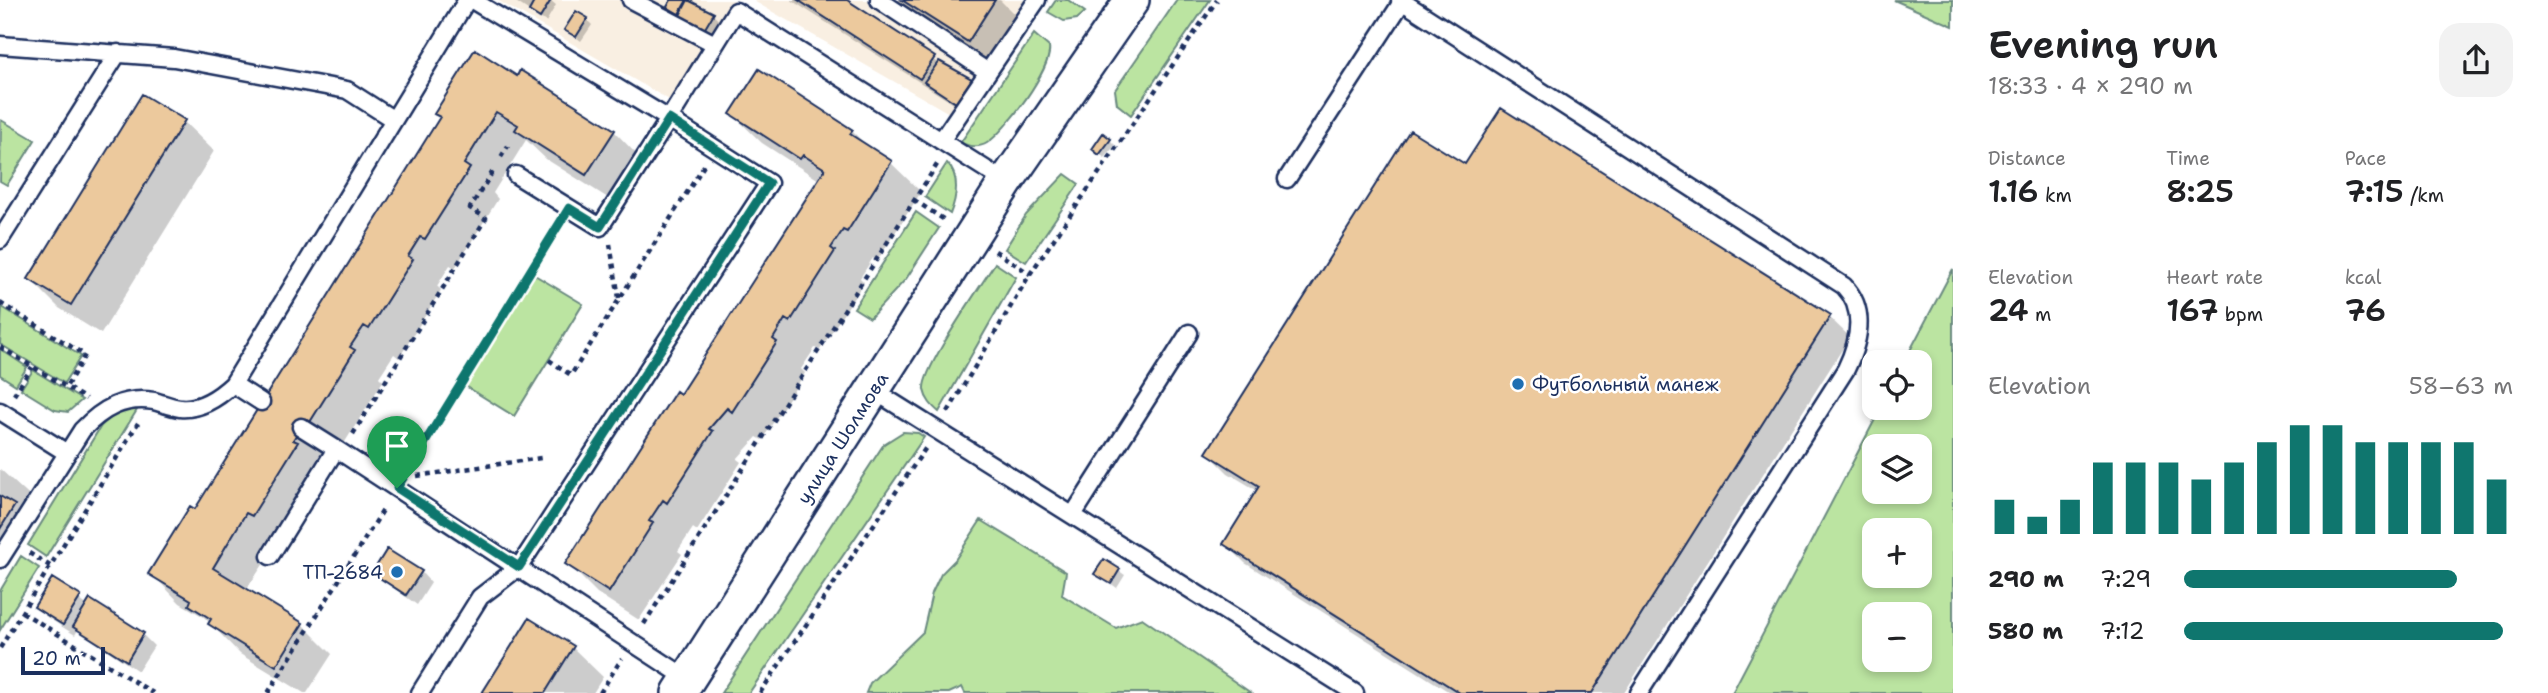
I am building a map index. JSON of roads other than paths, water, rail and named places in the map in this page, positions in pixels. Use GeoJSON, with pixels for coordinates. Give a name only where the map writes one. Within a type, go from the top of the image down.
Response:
{"type":"FeatureCollection","features":[{"type":"Feature","properties":{"kind":"street","name":"улица Шолмова"},"geometry":{"type":"LineString","coordinates":[[683,686],[1006,183],[1132,0]]}},
{"type":"Feature","properties":{"kind":"lane"},"geometry":{"type":"LineString","coordinates":[[0,559],[82,430],[103,410],[131,400],[151,401],[182,408],[204,404],[233,384],[469,0],[669,119],[769,183],[519,567],[480,597],[420,693]]}},
{"type":"Feature","properties":{"kind":"lane"},"geometry":{"type":"LineString","coordinates":[[631,0],[715,44]]}},
{"type":"Feature","properties":{"kind":"lane"},"geometry":{"type":"LineString","coordinates":[[879,0],[988,72]]}},
{"type":"Feature","properties":{"kind":"lane"},"geometry":{"type":"LineString","coordinates":[[945,144],[988,72],[1037,0]]}},
{"type":"Feature","properties":{"kind":"lane"},"geometry":{"type":"LineString","coordinates":[[1287,179],[1401,1],[1844,286],[1852,295],[1857,308],[1857,346],[1846,369],[1639,693]]}},
{"type":"Feature","properties":{"kind":"lane"},"geometry":{"type":"LineString","coordinates":[[516,175],[600,227],[715,44],[730,5],[1006,183]]}},
{"type":"Feature","properties":{"kind":"lane"},"geometry":{"type":"LineString","coordinates":[[0,46],[174,58],[347,90],[394,120]]}},
{"type":"Feature","properties":{"kind":"lane"},"geometry":{"type":"LineString","coordinates":[[0,240],[118,54]]}},
{"type":"Feature","properties":{"kind":"lane"},"geometry":{"type":"LineString","coordinates":[[1073,515],[1189,333]]}},
{"type":"Feature","properties":{"kind":"lane"},"geometry":{"type":"LineString","coordinates":[[233,384],[261,402]]}},
{"type":"Feature","properties":{"kind":"lane"},"geometry":{"type":"LineString","coordinates":[[873,390],[1356,693]]}},
{"type":"Feature","properties":{"kind":"lane"},"geometry":{"type":"LineString","coordinates":[[1,412],[67,453]]}},
{"type":"Feature","properties":{"kind":"lane"},"geometry":{"type":"LineString","coordinates":[[301,427],[632,642],[683,686]]}},
{"type":"Feature","properties":{"kind":"lane"},"geometry":{"type":"LineString","coordinates":[[270,556],[339,451]]}},
{"type":"Feature","properties":{"kind":"place","name":"Футбольный манеж"},"geometry":{"type":"Point","coordinates":[1518,384]}},
{"type":"Feature","properties":{"kind":"place","name":"ТП-2684"},"geometry":{"type":"Point","coordinates":[397,572]}}]}
